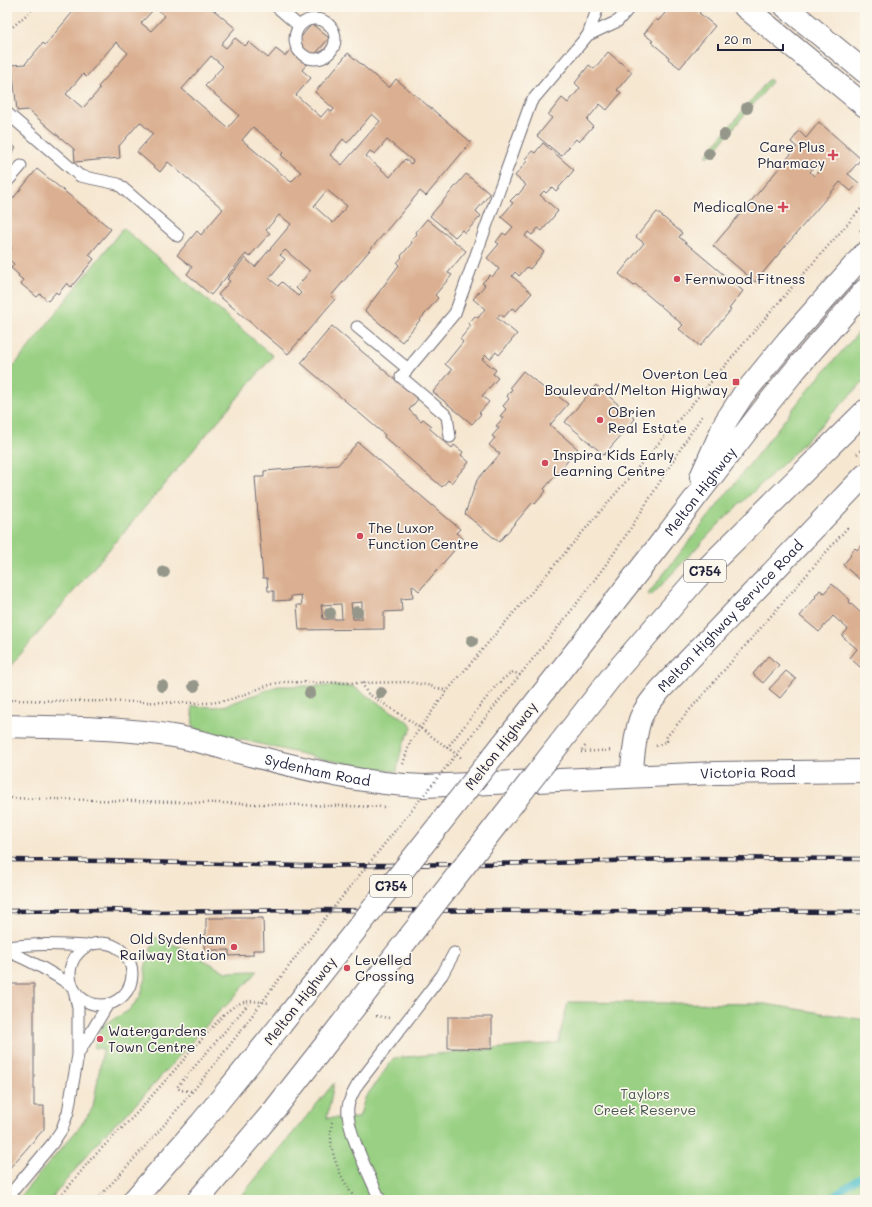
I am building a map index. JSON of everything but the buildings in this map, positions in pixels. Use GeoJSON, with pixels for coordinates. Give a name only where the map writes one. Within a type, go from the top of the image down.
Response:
{"type":"FeatureCollection","features":[{"type":"Feature","properties":{"kind":"main road"},"geometry":{"type":"LineString","coordinates":[[745,7],[865,106]]}},
{"type":"Feature","properties":{"kind":"main road"},"geometry":{"type":"LineString","coordinates":[[786,7],[865,72]]}},
{"type":"Feature","properties":{"kind":"main road"},"geometry":{"type":"LineString","coordinates":[[686,509],[726,421],[743,395],[788,340],[865,253]]}},
{"type":"Feature","properties":{"kind":"main road","name":"Melton Highway"},"geometry":{"type":"LineString","coordinates":[[134,1200],[201,1124],[280,1026],[796,369],[865,290]]}},
{"type":"Feature","properties":{"kind":"main road","name":"C754"},"geometry":{"type":"LineString","coordinates":[[198,1200],[275,1109],[612,676],[696,579],[865,412]]}},
{"type":"Feature","properties":{"kind":"main road","name":"Melton Highway Service Road"},"geometry":{"type":"LineString","coordinates":[[631,776],[640,719],[648,704],[865,475]]}},
{"type":"Feature","properties":{"kind":"main road","name":"Sydenham Road"},"geometry":{"type":"LineString","coordinates":[[7,726],[113,729],[174,736],[318,772],[358,780],[401,786],[631,776]]}},
{"type":"Feature","properties":{"kind":"main road","name":"Victoria Road"},"geometry":{"type":"LineString","coordinates":[[631,776],[748,772],[865,771]]}},
{"type":"Feature","properties":{"kind":"lane"},"geometry":{"type":"LineString","coordinates":[[277,7],[299,26]]}},
{"type":"Feature","properties":{"kind":"lane"},"geometry":{"type":"LineString","coordinates":[[588,36],[598,7]]}},
{"type":"Feature","properties":{"kind":"lane"},"geometry":{"type":"LineString","coordinates":[[450,437],[447,416],[401,377],[455,313],[530,102],[588,36],[618,21],[630,7]]}},
{"type":"Feature","properties":{"kind":"lane"},"geometry":{"type":"LineString","coordinates":[[7,113],[80,176],[118,184],[178,236]]}},
{"type":"Feature","properties":{"kind":"lane"},"geometry":{"type":"LineString","coordinates":[[7,182],[21,166]]}},
{"type":"Feature","properties":{"kind":"lane"},"geometry":{"type":"LineString","coordinates":[[357,327],[408,369]]}},
{"type":"Feature","properties":{"kind":"lane"},"geometry":{"type":"LineString","coordinates":[[7,952],[58,976],[73,989],[81,998],[89,1003],[98,1005],[108,1004],[117,1000],[125,993],[130,984],[132,973],[130,963],[125,954],[107,943],[97,943],[87,946],[73,959],[70,973],[73,989],[78,1008],[78,1055],[68,1112],[62,1129],[52,1144],[7,1198]]}},
{"type":"Feature","properties":{"kind":"lane"},"geometry":{"type":"LineString","coordinates":[[7,947],[28,944],[87,946]]}},
{"type":"Feature","properties":{"kind":"lane"},"geometry":{"type":"LineString","coordinates":[[380,1200],[350,1127],[348,1107],[358,1084],[442,975],[454,953]]}},
{"type":"Feature","properties":{"kind":"lane"},"geometry":{"type":"LineString","coordinates":[[78,1055],[108,1004]]}},
{"type":"Feature","properties":{"kind":"path"},"geometry":{"type":"LineString","coordinates":[[7,32],[35,7]]}},
{"type":"Feature","properties":{"kind":"path"},"geometry":{"type":"LineString","coordinates":[[403,769],[408,748],[419,728],[447,691],[786,294],[865,204]]}},
{"type":"Feature","properties":{"kind":"path"},"geometry":{"type":"LineString","coordinates":[[96,1200],[192,1091],[245,1025],[322,922],[467,741],[608,561],[631,528],[704,413]]}},
{"type":"Feature","properties":{"kind":"path"},"geometry":{"type":"LineString","coordinates":[[634,750],[649,750],[667,741],[666,738],[668,735],[849,526]]}},
{"type":"Feature","properties":{"kind":"path"},"geometry":{"type":"LineString","coordinates":[[447,748],[499,683],[513,672],[520,674]]}},
{"type":"Feature","properties":{"kind":"path"},"geometry":{"type":"LineString","coordinates":[[7,700],[210,703],[232,699],[275,683],[417,683],[447,691]]}},
{"type":"Feature","properties":{"kind":"path"},"geometry":{"type":"LineString","coordinates":[[362,684],[367,693],[466,760]]}},
{"type":"Feature","properties":{"kind":"path"},"geometry":{"type":"LineString","coordinates":[[58,1200],[91,1159],[135,1115],[223,1015],[243,1001],[251,1001],[176,1088],[180,1090],[192,1091]]}},
{"type":"Feature","properties":{"kind":"green space"},"geometry":{"type":"Polygon","coordinates":[[[769,79],[772,81],[767,88],[708,157],[706,155],[769,79]]]}},
{"type":"Feature","properties":{"kind":"green space"},"geometry":{"type":"Polygon","coordinates":[[[123,228],[273,356],[7,670],[7,375],[123,228]]]}},
{"type":"Feature","properties":{"kind":"green space"},"geometry":{"type":"Polygon","coordinates":[[[865,325],[865,380],[790,457],[720,523],[651,596],[648,594],[807,391],[865,325]]]}},
{"type":"Feature","properties":{"kind":"green space"},"geometry":{"type":"Polygon","coordinates":[[[278,686],[352,686],[410,723],[412,728],[402,749],[397,772],[327,760],[193,728],[192,706],[215,707],[227,705],[278,686]]]}},
{"type":"Feature","properties":{"kind":"green space"},"geometry":{"type":"Polygon","coordinates":[[[155,937],[180,947],[226,972],[258,971],[225,1007],[224,1006],[136,1104],[103,1136],[50,1200],[17,1200],[79,1128],[93,1107],[103,1049],[94,1048],[96,1040],[103,1025],[128,1011],[140,997],[146,978],[145,968],[155,937]]]}},
{"type":"Feature","properties":{"kind":"green space","name":"Taylors Creek Reserve"},"geometry":{"type":"Polygon","coordinates":[[[568,1002],[765,1004],[865,1020],[865,1200],[238,1200],[334,1083],[327,1118],[359,1118],[365,1098],[394,1058],[558,1043],[568,1002]]]}},
{"type":"Feature","properties":{"kind":"waterway"},"geometry":{"type":"LineString","coordinates":[[827,1200],[865,1174]]}},
{"type":"Feature","properties":{"kind":"railway"},"geometry":{"type":"LineString","coordinates":[[7,860],[302,866],[551,863],[698,858],[865,859]]}},
{"type":"Feature","properties":{"kind":"railway"},"geometry":{"type":"LineString","coordinates":[[7,911],[108,910],[156,912],[303,910],[865,912]]}},
{"type":"Feature","properties":{"kind":"place","name":"Care Plus Pharmacy"},"geometry":{"type":"Point","coordinates":[833,155]}},
{"type":"Feature","properties":{"kind":"place","name":"MedicalOne"},"geometry":{"type":"Point","coordinates":[783,207]}},
{"type":"Feature","properties":{"kind":"place","name":"Fernwood Fitness"},"geometry":{"type":"Point","coordinates":[677,279]}},
{"type":"Feature","properties":{"kind":"place","name":"Overton Lea Boulevard/Melton Highway"},"geometry":{"type":"Point","coordinates":[736,382]}},
{"type":"Feature","properties":{"kind":"place","name":"OBrien Real Estate"},"geometry":{"type":"Point","coordinates":[600,420]}},
{"type":"Feature","properties":{"kind":"place","name":"Inspira Kids Early Learning Centre"},"geometry":{"type":"Point","coordinates":[545,463]}},
{"type":"Feature","properties":{"kind":"place","name":"The Luxor Function Centre"},"geometry":{"type":"Point","coordinates":[360,536]}},
{"type":"Feature","properties":{"kind":"place","name":"Old Sydenham Railway Station"},"geometry":{"type":"Point","coordinates":[234,947]}},
{"type":"Feature","properties":{"kind":"place","name":"Levelled Crossing"},"geometry":{"type":"Point","coordinates":[347,968]}},
{"type":"Feature","properties":{"kind":"place","name":"Watergardens Town Centre"},"geometry":{"type":"Point","coordinates":[100,1039]}}]}
